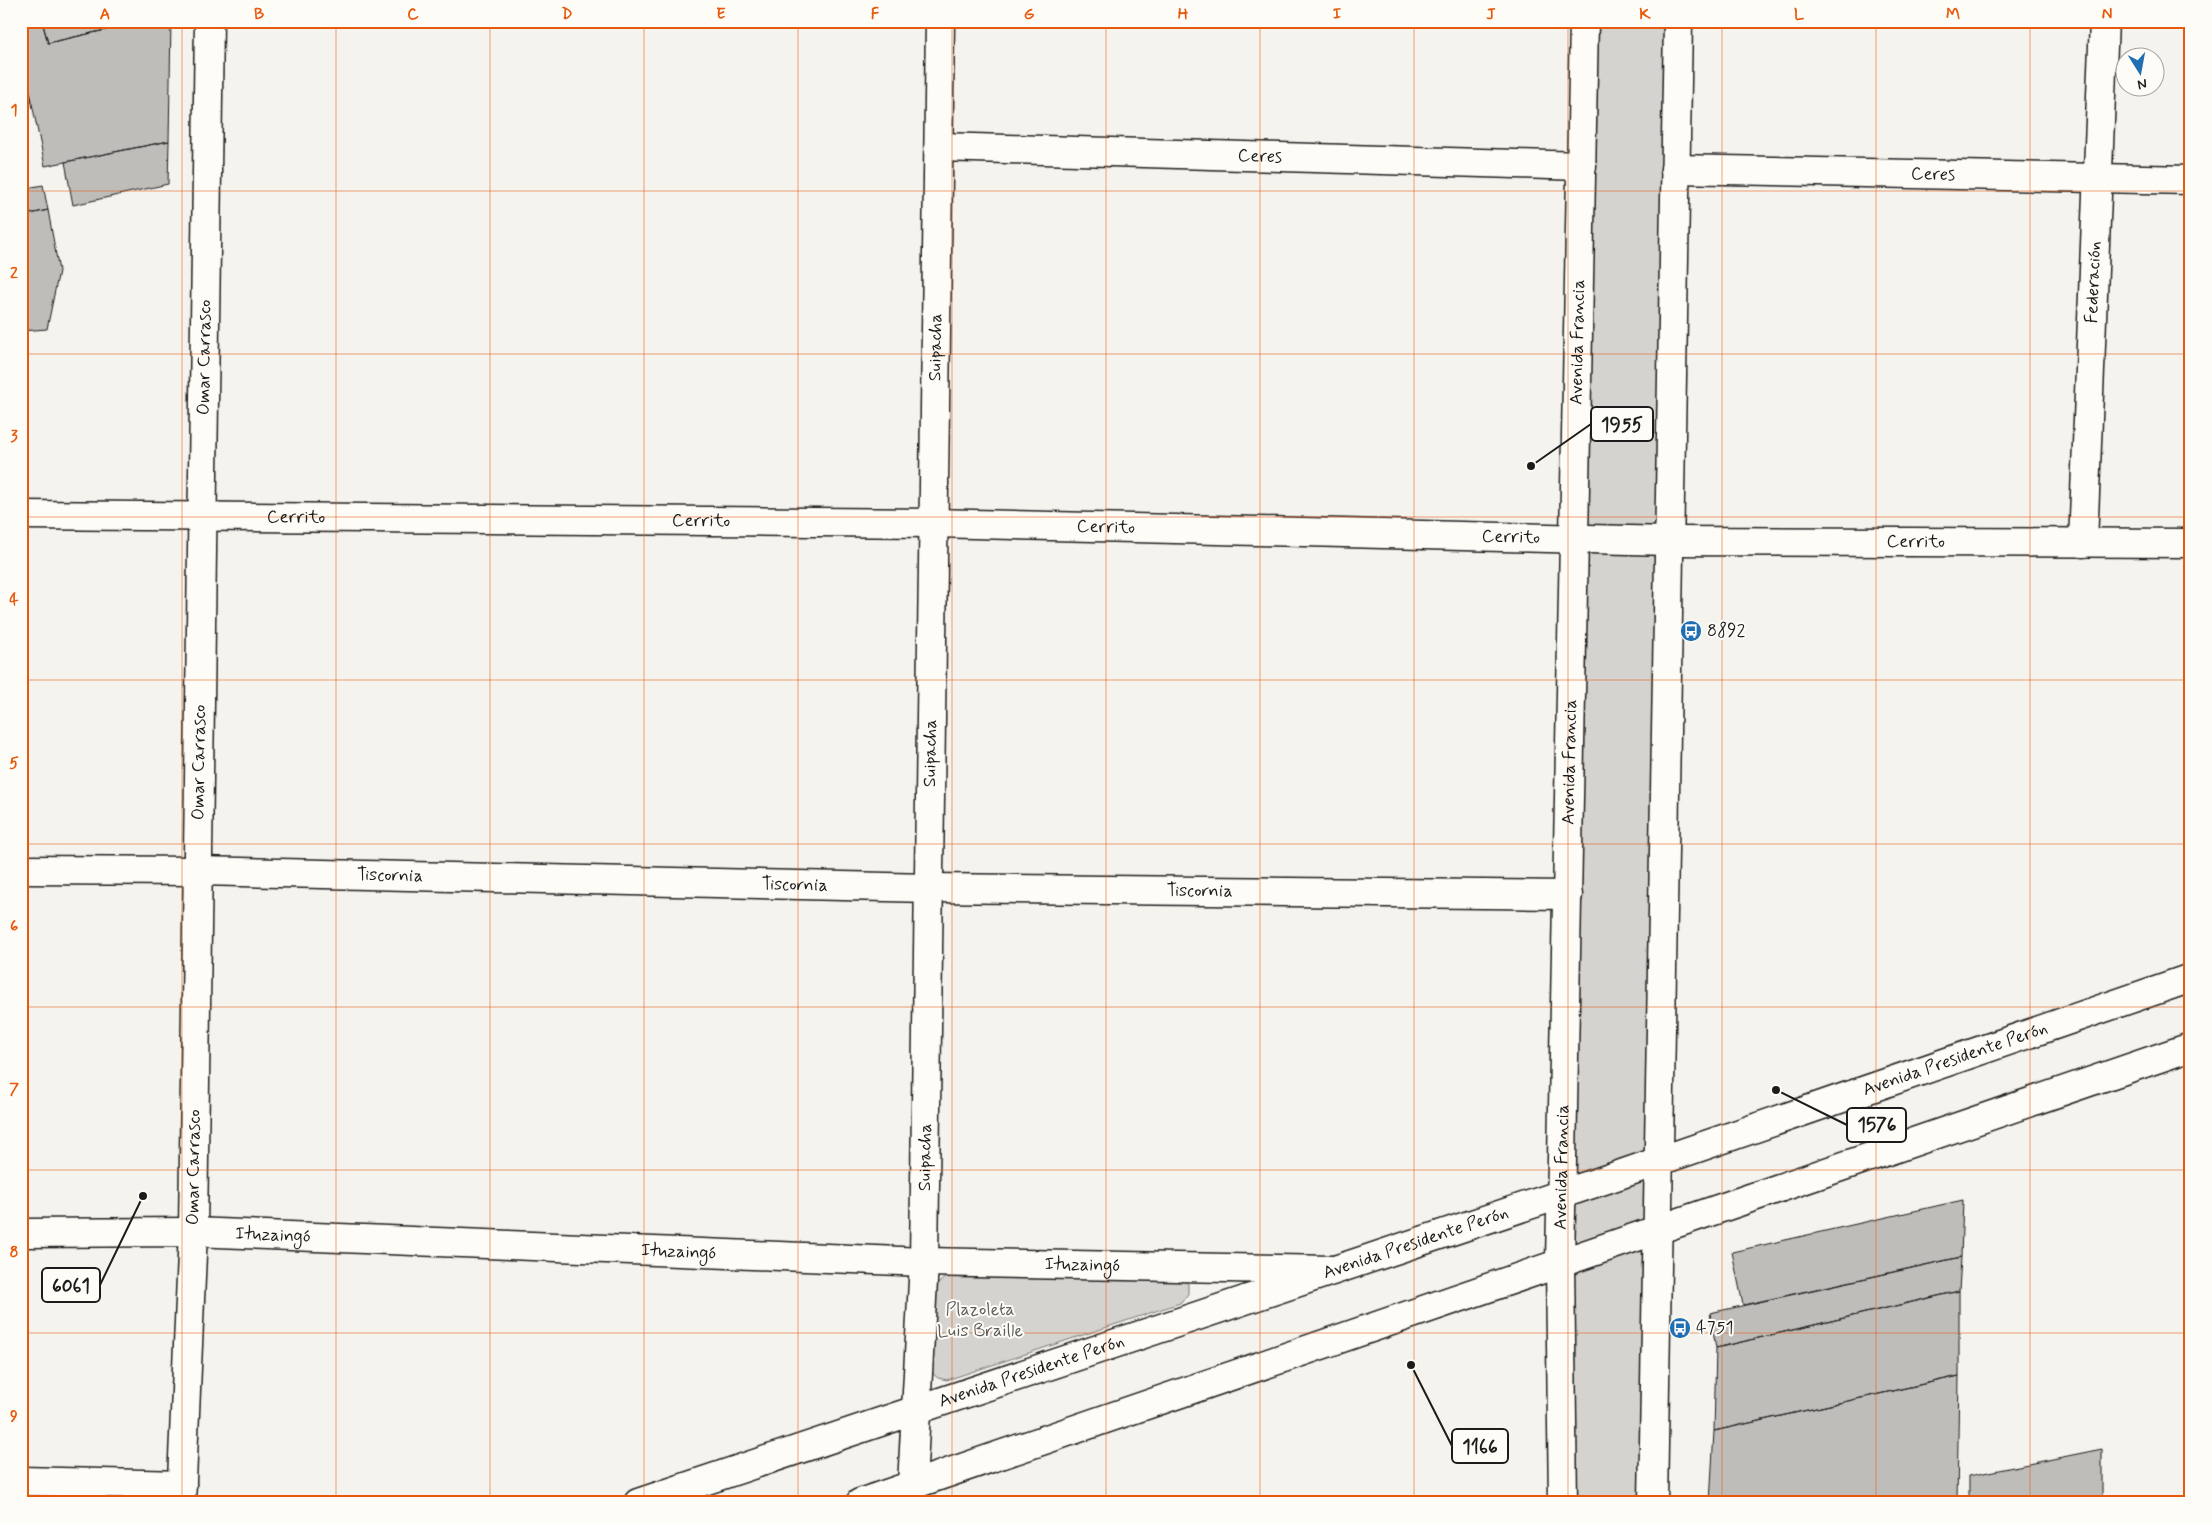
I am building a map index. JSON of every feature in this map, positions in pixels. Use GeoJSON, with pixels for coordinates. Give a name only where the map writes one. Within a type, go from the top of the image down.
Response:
{"type":"FeatureCollection","features":[{"type":"Feature","properties":{"kind":"street","name":"Omar Carrasco"},"geometry":{"type":"LineString","coordinates":[[181,1494],[193,1232],[209,21]]}},
{"type":"Feature","properties":{"kind":"street","name":"Suipacha"},"geometry":{"type":"LineString","coordinates":[[912,1485],[924,1262],[940,21]]}},
{"type":"Feature","properties":{"kind":"street","name":"Avenida Francia"},"geometry":{"type":"LineString","coordinates":[[1563,1503],[1560,1263],[1584,21]]}},
{"type":"Feature","properties":{"kind":"street"},"geometry":{"type":"LineString","coordinates":[[1653,1503],[1656,1230],[1678,21]]}},
{"type":"Feature","properties":{"kind":"street","name":"Federación"},"geometry":{"type":"LineString","coordinates":[[2083,542],[2104,21]]}},
{"type":"Feature","properties":{"kind":"street","name":"Ceres"},"geometry":{"type":"LineString","coordinates":[[939,147],[1582,166]]}},
{"type":"Feature","properties":{"kind":"street","name":"Ceres"},"geometry":{"type":"LineString","coordinates":[[1675,169],[2191,180]]}},
{"type":"Feature","properties":{"kind":"street","name":"Cerrito"},"geometry":{"type":"LineString","coordinates":[[21,515],[201,518],[934,522],[1669,541],[2191,543]]}},
{"type":"Feature","properties":{"kind":"street","name":"Tiscornia"},"geometry":{"type":"LineString","coordinates":[[21,870],[199,871],[929,888],[1568,895]]}},
{"type":"Feature","properties":{"kind":"street","name":"Avenida Presidente Perón"},"geometry":{"type":"LineString","coordinates":[[638,1503],[1562,1194],[2191,978]]}},
{"type":"Feature","properties":{"kind":"street"},"geometry":{"type":"LineString","coordinates":[[860,1503],[2191,1047]]}},
{"type":"Feature","properties":{"kind":"street","name":"Ituzaingó"},"geometry":{"type":"LineString","coordinates":[[21,1233],[193,1232],[924,1262],[1334,1270]]}},
{"type":"Feature","properties":{"kind":"street"},"geometry":{"type":"LineString","coordinates":[[21,1481],[181,1494]]}},
{"type":"Feature","properties":{"kind":"green space"},"geometry":{"type":"Polygon","coordinates":[[[1584,21],[1678,21],[1653,1503],[1563,1503],[1584,21]]]}},
{"type":"Feature","properties":{"kind":"green space","name":"Plazoleta Luis Braille"},"geometry":{"type":"Polygon","coordinates":[[[953,1275],[1182,1279],[1188,1284],[1188,1294],[1180,1303],[947,1380],[938,1378],[932,1373],[936,1286],[943,1279],[953,1275]]]}},
{"type":"Feature","properties":{"kind":"building"},"geometry":{"type":"Polygon","coordinates":[[[42,21],[48,43],[145,21],[171,21],[169,141],[45,166],[21,51],[21,23],[42,21]]]}},
{"type":"Feature","properties":{"kind":"building"},"geometry":{"type":"Polygon","coordinates":[[[42,21],[145,21],[48,43],[42,21]]]}},
{"type":"Feature","properties":{"kind":"building"},"geometry":{"type":"Polygon","coordinates":[[[21,51],[32,101],[21,103],[21,51]]]}},
{"type":"Feature","properties":{"kind":"building"},"geometry":{"type":"Polygon","coordinates":[[[169,141],[168,184],[73,205],[65,162],[169,141]]]}},
{"type":"Feature","properties":{"kind":"building"},"geometry":{"type":"Polygon","coordinates":[[[43,185],[48,210],[21,216],[21,189],[43,185]]]}},
{"type":"Feature","properties":{"kind":"building"},"geometry":{"type":"Polygon","coordinates":[[[48,210],[59,271],[47,329],[21,331],[21,216],[48,210]]]}},
{"type":"Feature","properties":{"kind":"building"},"geometry":{"type":"Polygon","coordinates":[[[1963,1200],[1961,1257],[1743,1305],[1732,1252],[1963,1200]]]}},
{"type":"Feature","properties":{"kind":"building"},"geometry":{"type":"Polygon","coordinates":[[[1961,1257],[1959,1291],[1716,1348],[1710,1313],[1961,1257]]]}},
{"type":"Feature","properties":{"kind":"building"},"geometry":{"type":"Polygon","coordinates":[[[1959,1291],[1959,1376],[1714,1431],[1716,1348],[1959,1291]]]}},
{"type":"Feature","properties":{"kind":"building"},"geometry":{"type":"Polygon","coordinates":[[[1959,1376],[1957,1503],[1710,1503],[1714,1431],[1959,1376]]]}},
{"type":"Feature","properties":{"kind":"building"},"geometry":{"type":"Polygon","coordinates":[[[2102,1449],[2102,1503],[1969,1503],[1969,1476],[2102,1449]]]}},
{"type":"Feature","properties":{"kind":"place","name":"1955"},"geometry":{"type":"Point","coordinates":[1531,466]}},
{"type":"Feature","properties":{"kind":"place","name":"8892"},"geometry":{"type":"Point","coordinates":[1691,631]}},
{"type":"Feature","properties":{"kind":"place","name":"1576"},"geometry":{"type":"Point","coordinates":[1776,1090]}},
{"type":"Feature","properties":{"kind":"place","name":"6061"},"geometry":{"type":"Point","coordinates":[143,1196]}},
{"type":"Feature","properties":{"kind":"place","name":"4751"},"geometry":{"type":"Point","coordinates":[1680,1328]}},
{"type":"Feature","properties":{"kind":"place","name":"1166"},"geometry":{"type":"Point","coordinates":[1411,1365]}}]}
